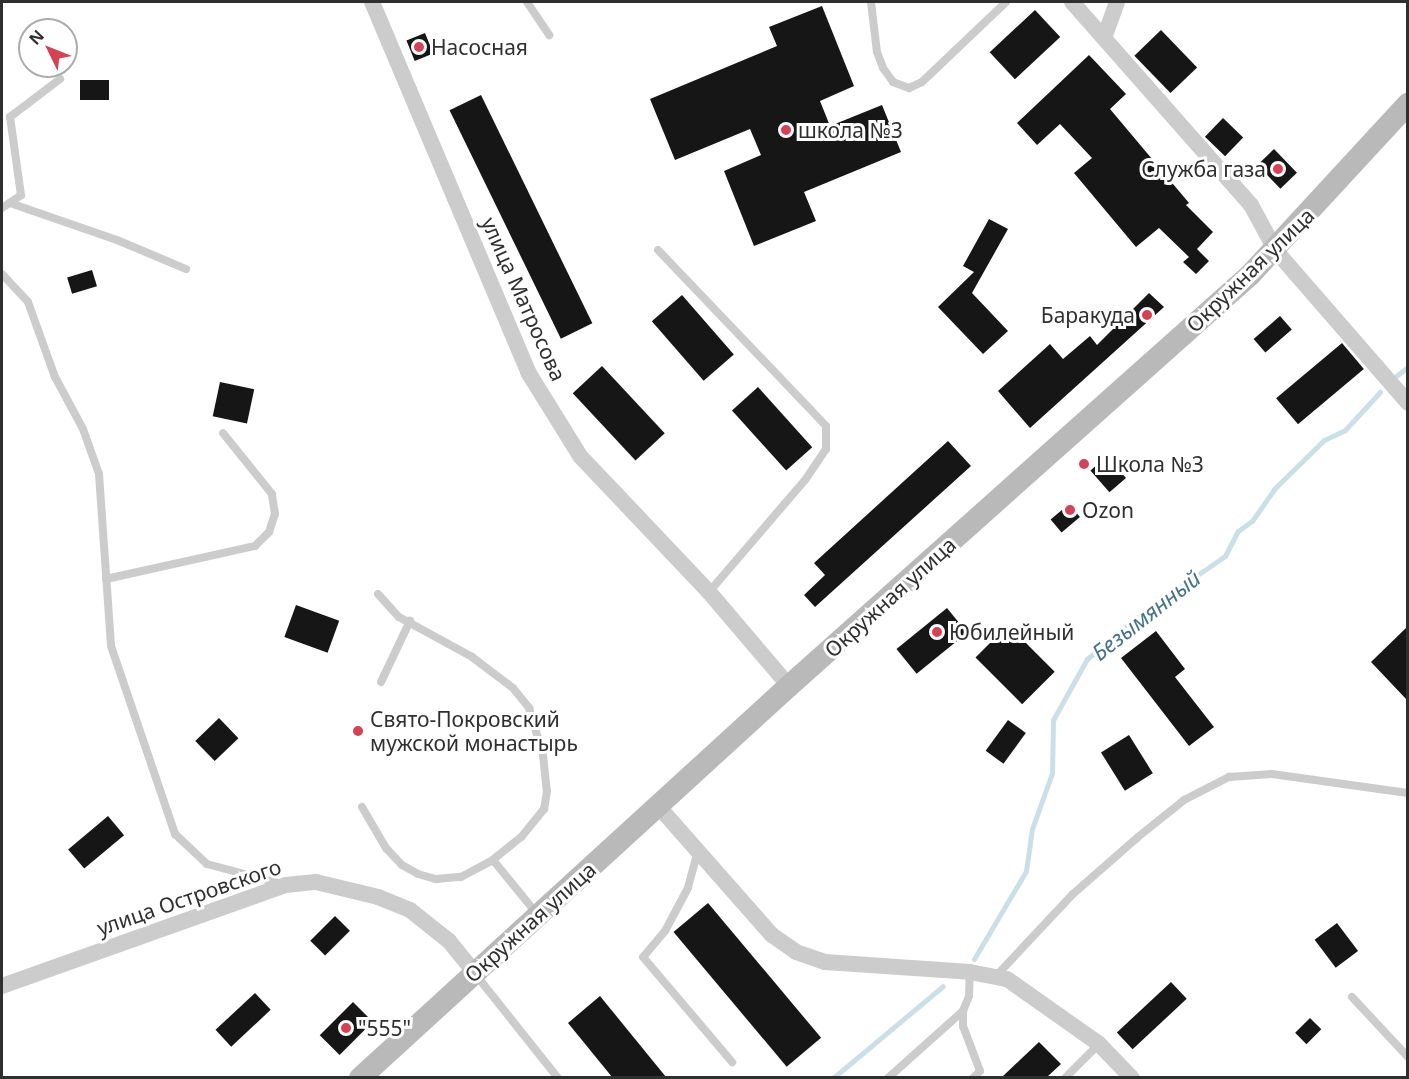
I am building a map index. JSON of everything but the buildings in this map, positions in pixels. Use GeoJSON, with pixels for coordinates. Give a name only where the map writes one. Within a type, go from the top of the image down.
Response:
{"type":"FeatureCollection","features":[{"type":"Feature","properties":{"kind":"main road","name":"Окружная улица"},"geometry":{"type":"LineString","coordinates":[[360,1077],[659,807],[789,686],[1276,251],[1407,104]]}},
{"type":"Feature","properties":{"kind":"street","name":"улица Матросова"},"geometry":{"type":"LineString","coordinates":[[372,2],[528,372],[580,456],[709,592],[789,686]]}},
{"type":"Feature","properties":{"kind":"street"},"geometry":{"type":"LineString","coordinates":[[1072,2],[1251,205],[1276,251],[1403,398]]}},
{"type":"Feature","properties":{"kind":"street"},"geometry":{"type":"LineString","coordinates":[[1104,38],[1117,2]]}},
{"type":"Feature","properties":{"kind":"street"},"geometry":{"type":"LineString","coordinates":[[659,807],[697,854],[772,935],[796,952],[825,962],[970,972],[1006,979],[1100,1044],[1132,1077]]}},
{"type":"Feature","properties":{"kind":"street","name":"улица Островского"},"geometry":{"type":"LineString","coordinates":[[2,986],[286,885],[316,882],[378,897],[410,910],[449,940],[474,972]]}},
{"type":"Feature","properties":{"kind":"lane"},"geometry":{"type":"LineString","coordinates":[[527,2],[549,35]]}},
{"type":"Feature","properties":{"kind":"lane"},"geometry":{"type":"LineString","coordinates":[[871,2],[877,52],[883,68],[893,82],[909,87],[922,82],[1006,2]]}},
{"type":"Feature","properties":{"kind":"lane"},"geometry":{"type":"LineString","coordinates":[[2,208],[21,195],[10,117],[60,79]]}},
{"type":"Feature","properties":{"kind":"lane"},"geometry":{"type":"LineString","coordinates":[[10,203],[117,240],[186,269]]}},
{"type":"Feature","properties":{"kind":"lane"},"geometry":{"type":"LineString","coordinates":[[658,250],[826,426],[826,449],[805,480],[709,592]]}},
{"type":"Feature","properties":{"kind":"lane"},"geometry":{"type":"LineString","coordinates":[[2,274],[28,302],[55,377],[83,429],[99,474],[111,646],[175,834],[207,864],[286,885]]}},
{"type":"Feature","properties":{"kind":"lane"},"geometry":{"type":"LineString","coordinates":[[106,579],[255,546],[269,532],[275,514],[272,494],[223,433]]}},
{"type":"Feature","properties":{"kind":"lane"},"geometry":{"type":"LineString","coordinates":[[362,807],[386,848],[402,865],[418,874],[436,879],[461,877],[493,860],[521,837],[543,809],[547,791],[543,755],[529,708],[513,688],[472,657],[399,617],[378,594]]}},
{"type":"Feature","properties":{"kind":"lane"},"geometry":{"type":"LineString","coordinates":[[381,682],[410,621]]}},
{"type":"Feature","properties":{"kind":"lane"},"geometry":{"type":"LineString","coordinates":[[995,977],[1073,894],[1138,837],[1184,800],[1229,777],[1272,774],[1407,793]]}},
{"type":"Feature","properties":{"kind":"lane"},"geometry":{"type":"LineString","coordinates":[[697,854],[688,888],[665,931],[643,957],[732,1062]]}},
{"type":"Feature","properties":{"kind":"lane"},"geometry":{"type":"LineString","coordinates":[[493,860],[538,915]]}},
{"type":"Feature","properties":{"kind":"lane"},"geometry":{"type":"LineString","coordinates":[[474,972],[558,1077]]}},
{"type":"Feature","properties":{"kind":"lane"},"geometry":{"type":"LineString","coordinates":[[970,972],[969,996],[963,1011],[963,1026],[980,1071],[973,1077]]}},
{"type":"Feature","properties":{"kind":"lane"},"geometry":{"type":"LineString","coordinates":[[1352,997],[1407,1057]]}},
{"type":"Feature","properties":{"kind":"lane"},"geometry":{"type":"LineString","coordinates":[[888,1077],[963,1011]]}},
{"type":"Feature","properties":{"kind":"lane"},"geometry":{"type":"LineString","coordinates":[[1065,1077],[1100,1044]]}},
{"type":"Feature","properties":{"kind":"waterway","name":"Безымянный"},"geometry":{"type":"LineString","coordinates":[[1396,376],[1408,367]]}},
{"type":"Feature","properties":{"kind":"waterway","name":"Безымянный"},"geometry":{"type":"LineString","coordinates":[[974,959],[1026,871],[1032,829],[1052,773],[1053,720],[1087,659],[1145,611],[1225,556],[1238,531],[1252,521],[1274,489],[1324,440],[1345,430],[1380,392]]}},
{"type":"Feature","properties":{"kind":"waterway","name":"Безымянный"},"geometry":{"type":"LineString","coordinates":[[833,1078],[943,986]]}},
{"type":"Feature","properties":{"kind":"place","name":"Насосная"},"geometry":{"type":"Point","coordinates":[419,47]}},
{"type":"Feature","properties":{"kind":"place","name":"школа №3"},"geometry":{"type":"Point","coordinates":[786,130]}},
{"type":"Feature","properties":{"kind":"place","name":"Служба газа"},"geometry":{"type":"Point","coordinates":[1278,169]}},
{"type":"Feature","properties":{"kind":"place","name":"Баракуда"},"geometry":{"type":"Point","coordinates":[1147,315]}},
{"type":"Feature","properties":{"kind":"place","name":"Школа №3"},"geometry":{"type":"Point","coordinates":[1084,464]}},
{"type":"Feature","properties":{"kind":"place","name":"Ozon"},"geometry":{"type":"Point","coordinates":[1070,510]}},
{"type":"Feature","properties":{"kind":"place","name":"Юбилейный"},"geometry":{"type":"Point","coordinates":[937,632]}},
{"type":"Feature","properties":{"kind":"place","name":"Свято-Покровский мужской монастырь"},"geometry":{"type":"Point","coordinates":[358,731]}},
{"type":"Feature","properties":{"kind":"place","name":"\"555\""},"geometry":{"type":"Point","coordinates":[346,1028]}}]}
